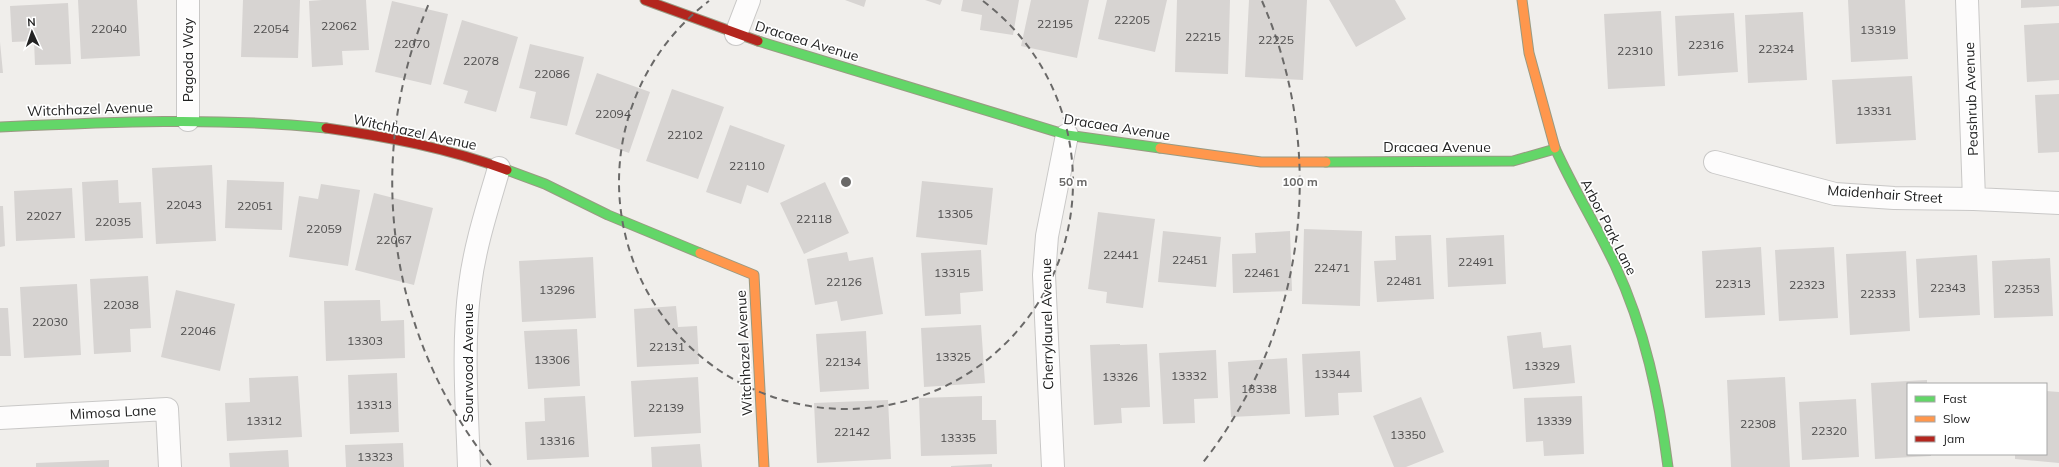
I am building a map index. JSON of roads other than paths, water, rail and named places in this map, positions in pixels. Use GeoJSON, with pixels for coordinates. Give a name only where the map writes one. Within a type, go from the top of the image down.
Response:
{"type":"FeatureCollection","features":[{"type":"Feature","properties":{"kind":"street","name":"Pagoda Way"},"geometry":{"type":"LineString","coordinates":[[188,0],[188,120]]}},
{"type":"Feature","properties":{"kind":"street","name":"Dracaea Avenue"},"geometry":{"type":"LineString","coordinates":[[645,0],[736,34],[1067,135],[1261,162],[1513,161],[1555,149]]}},
{"type":"Feature","properties":{"kind":"street"},"geometry":{"type":"LineString","coordinates":[[736,34],[749,0]]}},
{"type":"Feature","properties":{"kind":"street","name":"Arbor Park Lane"},"geometry":{"type":"LineString","coordinates":[[1522,0],[1529,53],[1555,149],[1615,265],[1638,321],[1654,378],[1662,419],[1668,467]]}},
{"type":"Feature","properties":{"kind":"street","name":"Peashrub Avenue"},"geometry":{"type":"LineString","coordinates":[[1967,0],[1974,199]]}},
{"type":"Feature","properties":{"kind":"street","name":"Witchhazel Avenue"},"geometry":{"type":"LineString","coordinates":[[0,127],[120,121],[188,120],[266,122],[326,128],[395,139],[466,155],[545,184],[608,215],[754,275],[764,467]]}},
{"type":"Feature","properties":{"kind":"street","name":"Cherrylaurel Avenue"},"geometry":{"type":"LineString","coordinates":[[1053,467],[1044,274],[1047,236],[1067,135]]}},
{"type":"Feature","properties":{"kind":"street","name":"Maidenhair Street"},"geometry":{"type":"LineString","coordinates":[[1714,162],[1835,194],[1894,198],[2059,202]]}},
{"type":"Feature","properties":{"kind":"street","name":"Sourwood Avenue"},"geometry":{"type":"LineString","coordinates":[[469,467],[466,326],[470,284],[476,249],[499,168]]}},
{"type":"Feature","properties":{"kind":"street","name":"Mimosa Lane"},"geometry":{"type":"LineString","coordinates":[[0,418],[167,409],[170,467]]}}]}
